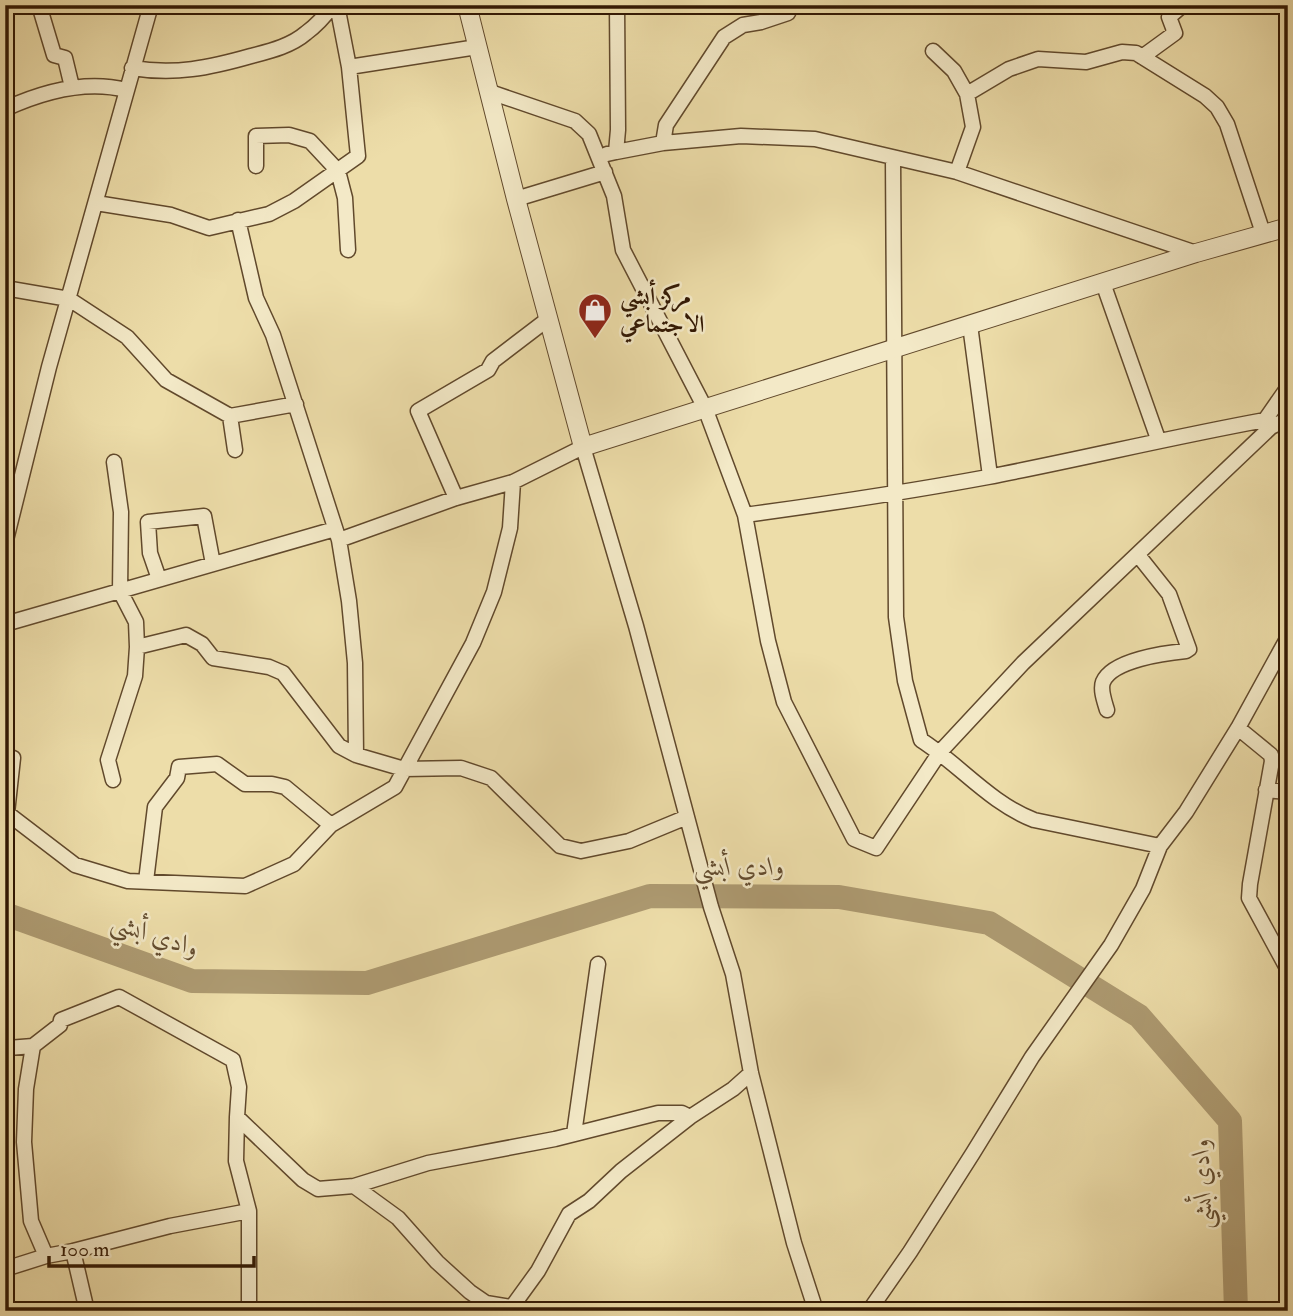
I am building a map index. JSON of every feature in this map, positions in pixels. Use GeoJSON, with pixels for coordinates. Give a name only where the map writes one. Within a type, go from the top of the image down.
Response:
{"type":"FeatureCollection","features":[{"type":"Feature","properties":{"kind":"street"},"geometry":{"type":"LineString","coordinates":[[39,5],[54,55],[65,58],[72,87]]}},
{"type":"Feature","properties":{"kind":"street"},"geometry":{"type":"LineString","coordinates":[[5,544],[49,367],[151,5]]}},
{"type":"Feature","properties":{"kind":"street"},"geometry":{"type":"LineString","coordinates":[[132,68],[156,72],[206,69],[272,50],[305,34],[335,5]]}},
{"type":"Feature","properties":{"kind":"street"},"geometry":{"type":"LineString","coordinates":[[96,203],[171,215],[209,228],[269,214],[294,201],[358,156],[349,67],[335,5]]}},
{"type":"Feature","properties":{"kind":"street"},"geometry":{"type":"LineString","coordinates":[[467,5],[583,447],[636,626],[711,907],[733,974],[751,1073],[794,1243],[816,1311]]}},
{"type":"Feature","properties":{"kind":"street"},"geometry":{"type":"LineString","coordinates":[[616,152],[617,5]]}},
{"type":"Feature","properties":{"kind":"street"},"geometry":{"type":"LineString","coordinates":[[663,143],[666,125],[724,37],[743,24],[761,22],[788,13],[791,5]]}},
{"type":"Feature","properties":{"kind":"street"},"geometry":{"type":"LineString","coordinates":[[1142,57],[1175,33],[1169,17],[1183,5]]}},
{"type":"Feature","properties":{"kind":"street"},"geometry":{"type":"LineString","coordinates":[[349,67],[477,47]]}},
{"type":"Feature","properties":{"kind":"street"},"geometry":{"type":"LineString","coordinates":[[933,51],[954,71],[967,94],[973,127],[957,172]]}},
{"type":"Feature","properties":{"kind":"street"},"geometry":{"type":"LineString","coordinates":[[967,94],[1009,69],[1038,59],[1086,62],[1122,52],[1136,53],[1205,96],[1217,107],[1227,124],[1263,233]]}},
{"type":"Feature","properties":{"kind":"street"},"geometry":{"type":"LineString","coordinates":[[5,109],[72,87],[109,86],[126,90]]}},
{"type":"Feature","properties":{"kind":"street"},"geometry":{"type":"LineString","coordinates":[[490,92],[575,121],[589,134],[614,195],[623,250],[705,408],[745,515],[768,641],[784,702],[854,839],[876,848],[940,752],[1023,663],[1138,555],[1268,423],[1288,387]]}},
{"type":"Feature","properties":{"kind":"street"},"geometry":{"type":"LineString","coordinates":[[256,166],[256,136],[289,135],[310,141],[338,171],[345,198],[348,250]]}},
{"type":"Feature","properties":{"kind":"street"},"geometry":{"type":"LineString","coordinates":[[599,157],[663,143],[741,136],[816,139],[957,172],[1196,253]]}},
{"type":"Feature","properties":{"kind":"street"},"geometry":{"type":"LineString","coordinates":[[893,158],[896,617],[905,681],[921,740],[940,752],[998,802],[1015,813],[1034,820],[1160,846]]}},
{"type":"Feature","properties":{"kind":"street"},"geometry":{"type":"LineString","coordinates":[[516,199],[605,172]]}},
{"type":"Feature","properties":{"kind":"street"},"geometry":{"type":"LineString","coordinates":[[238,220],[256,299],[273,335],[337,535],[349,601],[355,663],[356,755]]}},
{"type":"Feature","properties":{"kind":"street"},"geometry":{"type":"LineString","coordinates":[[5,624],[214,564],[337,535],[513,482],[583,447],[1196,253],[1288,228]]}},
{"type":"Feature","properties":{"kind":"street"},"geometry":{"type":"LineString","coordinates":[[1103,283],[1158,439]]}},
{"type":"Feature","properties":{"kind":"street"},"geometry":{"type":"LineString","coordinates":[[5,288],[69,299],[127,337],[166,380],[230,416],[296,404]]}},
{"type":"Feature","properties":{"kind":"street"},"geometry":{"type":"LineString","coordinates":[[456,498],[418,411],[488,370],[493,361],[548,319]]}},
{"type":"Feature","properties":{"kind":"street"},"geometry":{"type":"LineString","coordinates":[[970,325],[990,477]]}},
{"type":"Feature","properties":{"kind":"street"},"geometry":{"type":"LineString","coordinates":[[230,416],[235,450]]}},
{"type":"Feature","properties":{"kind":"street"},"geometry":{"type":"LineString","coordinates":[[745,515],[896,494],[990,477],[1158,439],[1288,419]]}},
{"type":"Feature","properties":{"kind":"street"},"geometry":{"type":"LineString","coordinates":[[113,780],[108,760],[135,676],[137,648],[136,622],[120,591],[121,512],[114,462]]}},
{"type":"Feature","properties":{"kind":"street"},"geometry":{"type":"LineString","coordinates":[[5,755],[13,758],[7,813],[75,865],[128,881],[245,886],[294,864],[331,825],[395,788],[473,643],[494,592],[510,528],[513,482]]}},
{"type":"Feature","properties":{"kind":"street"},"geometry":{"type":"LineString","coordinates":[[159,579],[150,553],[148,522],[204,516],[214,564]]}},
{"type":"Feature","properties":{"kind":"street"},"geometry":{"type":"LineString","coordinates":[[1107,710],[1102,687],[1107,677],[1143,657],[1189,649],[1169,594],[1138,555]]}},
{"type":"Feature","properties":{"kind":"street"},"geometry":{"type":"LineString","coordinates":[[137,648],[186,635],[202,644],[213,658],[269,667],[283,673],[339,746],[356,755],[404,769],[461,768],[491,778],[560,846],[581,851],[629,841],[687,817]]}},
{"type":"Feature","properties":{"kind":"street"},"geometry":{"type":"LineString","coordinates":[[869,1311],[952,1186],[1032,1057],[1111,945],[1143,889],[1160,846],[1186,812],[1238,728],[1288,638]]}},
{"type":"Feature","properties":{"kind":"street"},"geometry":{"type":"LineString","coordinates":[[1238,728],[1270,755],[1272,761],[1249,898],[1288,970]]}},
{"type":"Feature","properties":{"kind":"street"},"geometry":{"type":"LineString","coordinates":[[146,881],[155,807],[177,778],[178,767],[217,764],[244,784],[272,783],[285,787],[331,825]]}},
{"type":"Feature","properties":{"kind":"street"},"geometry":{"type":"LineString","coordinates":[[1266,790],[1288,792]]}},
{"type":"Feature","properties":{"kind":"street"},"geometry":{"type":"LineString","coordinates":[[574,1134],[598,964]]}},
{"type":"Feature","properties":{"kind":"street"},"geometry":{"type":"LineString","coordinates":[[6,1048],[33,1046],[60,1025],[61,1020],[119,998],[233,1060],[239,1087],[236,1161],[249,1211],[249,1311]]}},
{"type":"Feature","properties":{"kind":"street"},"geometry":{"type":"LineString","coordinates":[[33,1046],[26,1089],[24,1142],[31,1221],[46,1256]]}},
{"type":"Feature","properties":{"kind":"street"},"geometry":{"type":"LineString","coordinates":[[354,1186],[398,1218],[482,1307],[512,1309],[538,1271],[569,1214],[589,1201],[621,1171],[690,1116],[733,1089],[751,1073]]}},
{"type":"Feature","properties":{"kind":"street"},"geometry":{"type":"LineString","coordinates":[[237,1117],[303,1181],[318,1189],[354,1186],[428,1163],[574,1134],[658,1113],[682,1113],[690,1116]]}},
{"type":"Feature","properties":{"kind":"street"},"geometry":{"type":"LineString","coordinates":[[5,1269],[46,1256],[170,1226],[249,1211]]}},
{"type":"Feature","properties":{"kind":"street"},"geometry":{"type":"LineString","coordinates":[[73,1251],[87,1311]]}},
{"type":"Feature","properties":{"kind":"waterway","name":"وادي أبشي"},"geometry":{"type":"LineString","coordinates":[[5,914],[192,981],[367,983],[650,896],[839,897],[989,923],[1139,1016],[1230,1121],[1236,1311]]}},
{"type":"Feature","properties":{"kind":"place","name":"مركز أبشي الاجتماعي"},"geometry":{"type":"Point","coordinates":[595,340]}}]}
